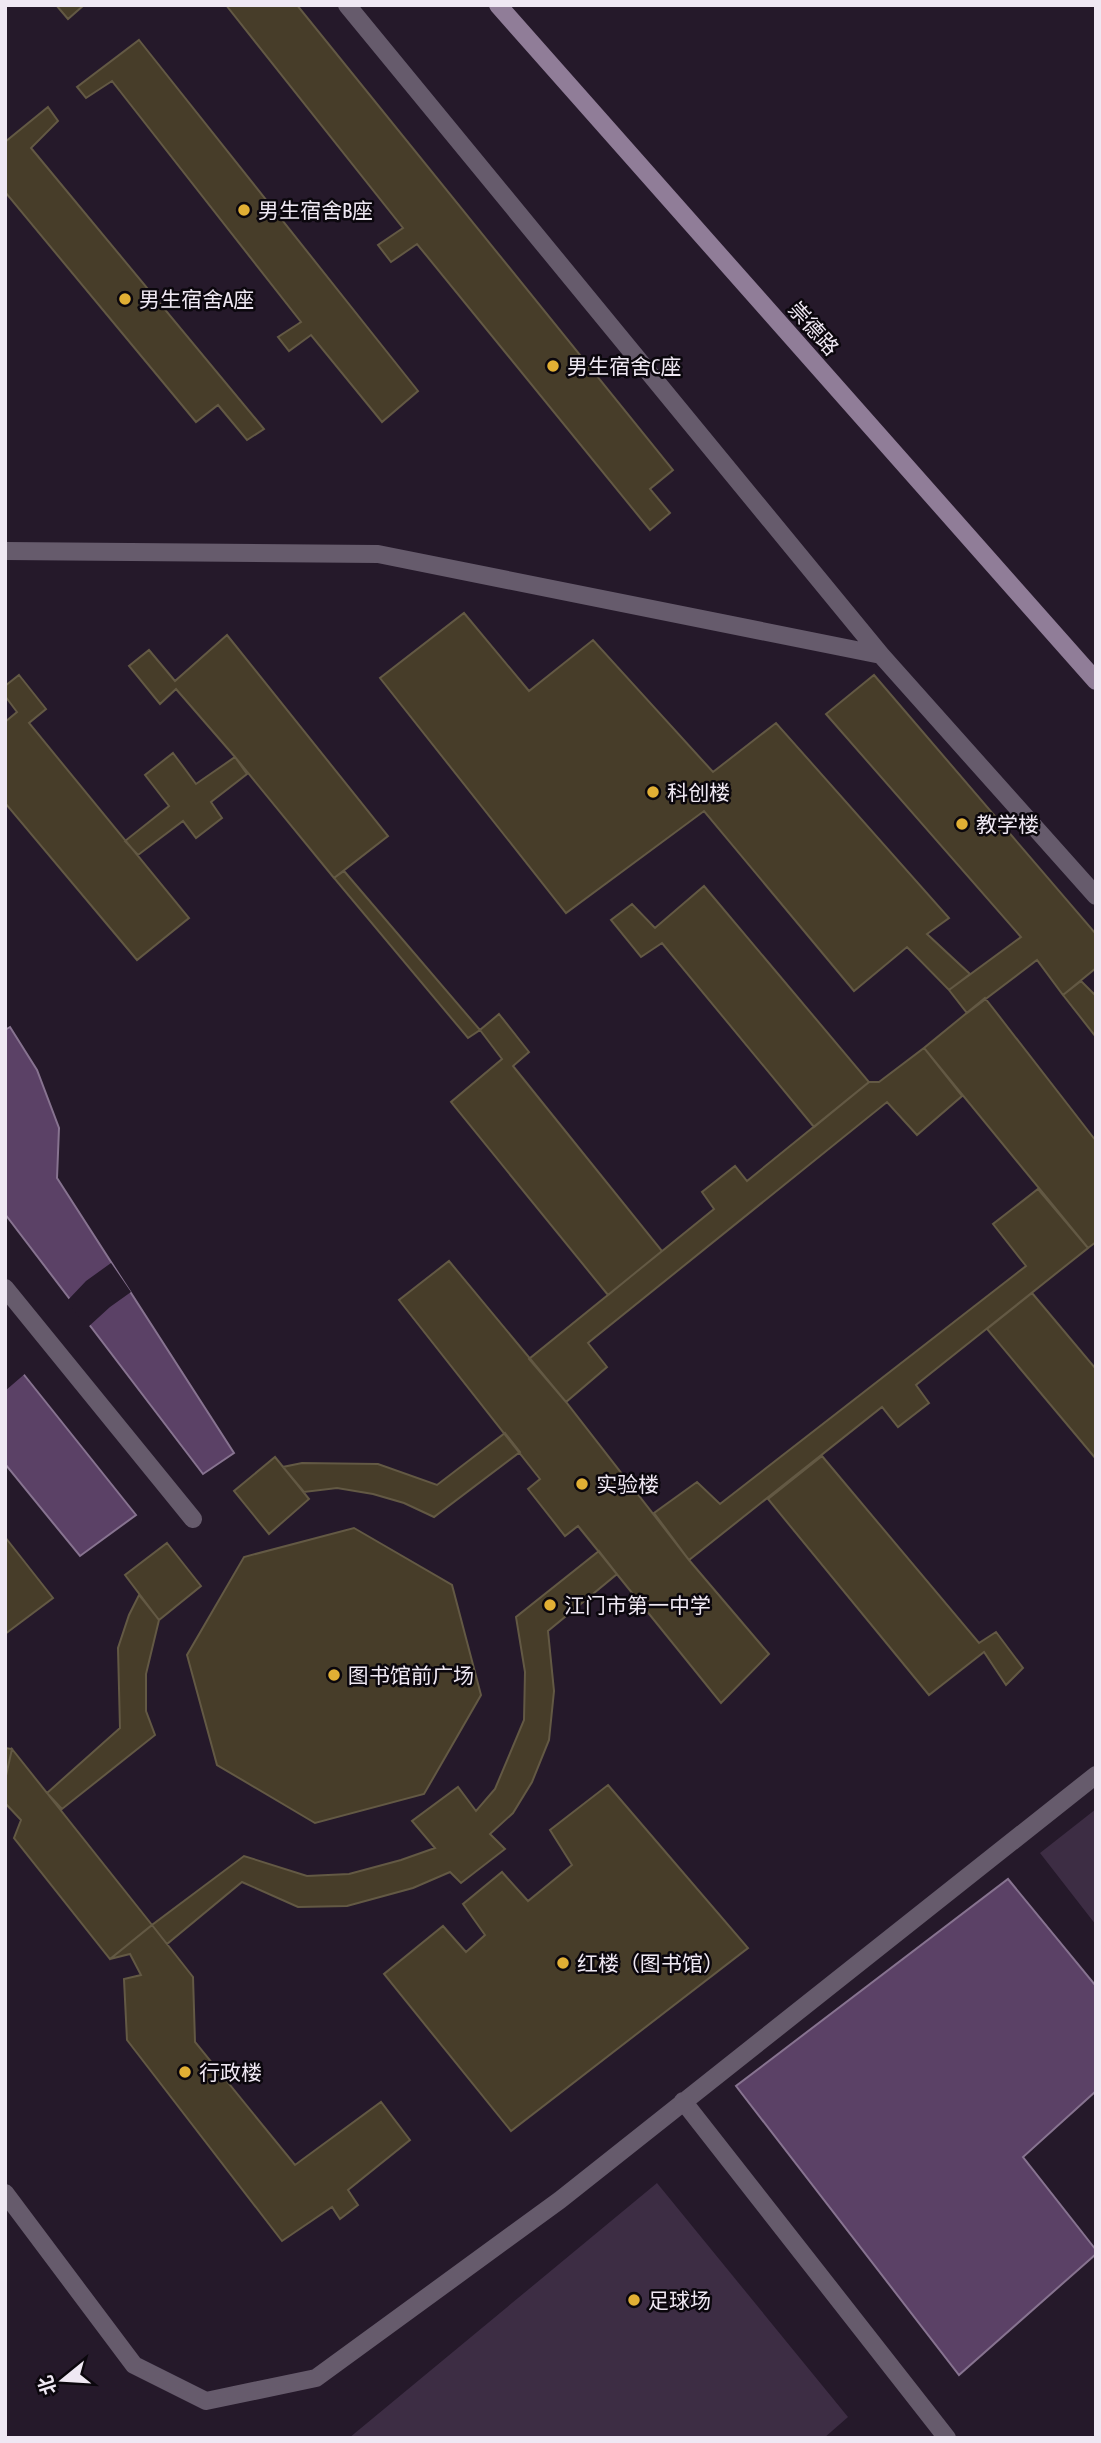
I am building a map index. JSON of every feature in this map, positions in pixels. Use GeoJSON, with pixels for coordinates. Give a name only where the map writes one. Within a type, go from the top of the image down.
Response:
{"type":"FeatureCollection","features":[{"type":"Feature","properties":{"kind":"street"},"geometry":{"type":"LineString","coordinates":[[347,5],[881,655],[1096,897]]}},
{"type":"Feature","properties":{"kind":"street","name":"崇德路"},"geometry":{"type":"LineString","coordinates":[[498,5],[1096,681]]}},
{"type":"Feature","properties":{"kind":"street"},"geometry":{"type":"LineString","coordinates":[[5,551],[378,554],[881,655]]}},
{"type":"Feature","properties":{"kind":"street"},"geometry":{"type":"LineString","coordinates":[[5,1288],[193,1520]]}},
{"type":"Feature","properties":{"kind":"street"},"geometry":{"type":"LineString","coordinates":[[5,2193],[134,2365],[206,2402],[316,2378],[560,2200],[1096,1775]]}},
{"type":"Feature","properties":{"kind":"street"},"geometry":{"type":"LineString","coordinates":[[683,2101],[947,2438]]}},
{"type":"Feature","properties":{"kind":"shaded area"},"geometry":{"type":"Polygon","coordinates":[[[10,1027],[37,1070],[59,1128],[57,1178],[234,1453],[203,1474],[5,1214],[5,1030],[10,1027]]]}},
{"type":"Feature","properties":{"kind":"shaded area"},"geometry":{"type":"Polygon","coordinates":[[[5,1351],[136,1515],[80,1556],[5,1464],[5,1351]]]}},
{"type":"Feature","properties":{"kind":"shaded area"},"geometry":{"type":"Polygon","coordinates":[[[1096,1809],[1096,1925],[1040,1853],[1096,1809]]]}},
{"type":"Feature","properties":{"kind":"shaded area"},"geometry":{"type":"Polygon","coordinates":[[[1008,1879],[1096,1986],[1096,2091],[1023,2157],[1096,2250],[1096,2254],[959,2375],[736,2086],[1008,1879]]]}},
{"type":"Feature","properties":{"kind":"shaded area","name":"足球场"},"geometry":{"type":"Polygon","coordinates":[[[657,2183],[848,2417],[824,2438],[349,2438],[657,2183]]]}},
{"type":"Feature","properties":{"kind":"pier"},"geometry":{"type":"Polygon","coordinates":[[[111,1263],[131,1292],[87,1328],[67,1301],[86,1281],[111,1263]]]}},
{"type":"Feature","properties":{"kind":"pier"},"geometry":{"type":"Polygon","coordinates":[[[5,1347],[27,1372],[5,1391],[5,1347]]]}},
{"type":"Feature","properties":{"kind":"building"},"geometry":{"type":"Polygon","coordinates":[[[56,5],[84,5],[68,19],[56,5]]]}},
{"type":"Feature","properties":{"kind":"building","name":"男生宿舍C座"},"geometry":{"type":"Polygon","coordinates":[[[226,5],[297,5],[673,470],[650,489],[670,513],[650,530],[417,244],[391,262],[378,245],[403,228],[226,5]]]}},
{"type":"Feature","properties":{"kind":"building","name":"男生宿舍B座"},"geometry":{"type":"Polygon","coordinates":[[[139,40],[418,391],[382,422],[311,335],[289,351],[278,337],[301,322],[112,81],[86,98],[77,87],[139,40]]]}},
{"type":"Feature","properties":{"kind":"building","name":"男生宿舍A座"},"geometry":{"type":"Polygon","coordinates":[[[48,107],[58,121],[31,148],[264,429],[247,440],[218,405],[196,422],[5,192],[5,142],[48,107]]]}},
{"type":"Feature","properties":{"kind":"building","name":"科创楼"},"geometry":{"type":"Polygon","coordinates":[[[464,613],[529,691],[593,640],[713,772],[776,723],[949,918],[927,934],[970,974],[949,990],[907,947],[854,991],[704,811],[566,913],[380,678],[464,613]]]}},
{"type":"Feature","properties":{"kind":"building"},"geometry":{"type":"Polygon","coordinates":[[[227,635],[388,836],[334,878],[176,689],[160,704],[129,666],[149,650],[175,681],[227,635]]]}},
{"type":"Feature","properties":{"kind":"building"},"geometry":{"type":"Polygon","coordinates":[[[19,675],[46,709],[29,723],[189,918],[137,960],[5,803],[5,722],[17,712],[5,696],[5,686],[19,675]]]}},
{"type":"Feature","properties":{"kind":"building","name":"教学楼"},"geometry":{"type":"Polygon","coordinates":[[[874,675],[1096,934],[1096,968],[1063,995],[1037,960],[967,1013],[949,990],[1021,937],[826,714],[874,675]]]}},
{"type":"Feature","properties":{"kind":"building"},"geometry":{"type":"Polygon","coordinates":[[[173,753],[196,784],[235,757],[247,774],[211,802],[222,818],[196,838],[183,821],[138,855],[125,841],[169,806],[145,775],[173,753]]]}},
{"type":"Feature","properties":{"kind":"building"},"geometry":{"type":"Polygon","coordinates":[[[344,871],[480,1030],[468,1038],[334,878],[344,871]]]}},
{"type":"Feature","properties":{"kind":"building"},"geometry":{"type":"Polygon","coordinates":[[[704,886],[869,1082],[814,1127],[662,943],[641,957],[611,920],[632,904],[655,928],[704,886]]]}},
{"type":"Feature","properties":{"kind":"building"},"geometry":{"type":"Polygon","coordinates":[[[1081,981],[1096,993],[1096,1037],[1063,995],[1081,981]]]}},
{"type":"Feature","properties":{"kind":"building"},"geometry":{"type":"Polygon","coordinates":[[[985,998],[1096,1141],[1096,1242],[1088,1248],[924,1048],[985,998]]]}},
{"type":"Feature","properties":{"kind":"building"},"geometry":{"type":"Polygon","coordinates":[[[499,1014],[529,1052],[513,1066],[662,1251],[608,1295],[451,1102],[502,1059],[480,1030],[499,1014]]]}},
{"type":"Feature","properties":{"kind":"building"},"geometry":{"type":"Polygon","coordinates":[[[924,1048],[962,1096],[917,1135],[887,1102],[588,1343],[607,1367],[566,1402],[529,1359],[714,1209],[702,1192],[735,1166],[747,1181],[869,1082],[879,1082],[924,1048]]]}},
{"type":"Feature","properties":{"kind":"building"},"geometry":{"type":"Polygon","coordinates":[[[1038,1189],[1088,1248],[916,1385],[929,1403],[898,1427],[882,1407],[689,1560],[654,1513],[697,1482],[720,1504],[1026,1266],[993,1224],[1038,1189]]]}},
{"type":"Feature","properties":{"kind":"building","name":"实验楼"},"geometry":{"type":"Polygon","coordinates":[[[449,1261],[566,1402],[689,1560],[769,1654],[721,1703],[578,1526],[565,1536],[528,1489],[540,1479],[399,1300],[449,1261]]]}},
{"type":"Feature","properties":{"kind":"building"},"geometry":{"type":"Polygon","coordinates":[[[1032,1293],[1096,1369],[1096,1459],[987,1329],[1032,1293]]]}},
{"type":"Feature","properties":{"kind":"building"},"geometry":{"type":"Polygon","coordinates":[[[505,1433],[520,1452],[434,1517],[404,1503],[373,1494],[337,1488],[304,1492],[283,1467],[302,1463],[378,1464],[437,1485],[505,1433]]]}},
{"type":"Feature","properties":{"kind":"building"},"geometry":{"type":"Polygon","coordinates":[[[822,1456],[979,1643],[996,1632],[1023,1668],[1006,1685],[984,1652],[929,1695],[768,1499],[822,1456]]]}},
{"type":"Feature","properties":{"kind":"building"},"geometry":{"type":"Polygon","coordinates":[[[275,1457],[309,1499],[269,1534],[234,1491],[275,1457]]]}},
{"type":"Feature","properties":{"kind":"building","name":"图书馆前广场"},"geometry":{"type":"Polygon","coordinates":[[[354,1528],[452,1585],[481,1695],[424,1794],[315,1823],[217,1765],[187,1655],[244,1557],[354,1528]]]}},
{"type":"Feature","properties":{"kind":"building"},"geometry":{"type":"Polygon","coordinates":[[[5,1537],[53,1598],[5,1634],[5,1537]]]}},
{"type":"Feature","properties":{"kind":"building"},"geometry":{"type":"Polygon","coordinates":[[[167,1543],[201,1586],[159,1620],[125,1575],[167,1543]]]}},
{"type":"Feature","properties":{"kind":"building"},"geometry":{"type":"Polygon","coordinates":[[[599,1551],[617,1574],[548,1631],[554,1691],[549,1740],[532,1782],[513,1813],[490,1834],[505,1849],[461,1883],[450,1872],[413,1888],[347,1906],[298,1907],[242,1882],[167,1944],[152,1925],[244,1856],[307,1876],[349,1874],[435,1848],[412,1821],[458,1787],[476,1811],[495,1789],[524,1720],[525,1672],[516,1617],[599,1551]]]}},
{"type":"Feature","properties":{"kind":"building"},"geometry":{"type":"Polygon","coordinates":[[[139,1595],[159,1620],[146,1674],[146,1711],[155,1735],[62,1809],[47,1793],[120,1728],[118,1648],[139,1595]]]}},
{"type":"Feature","properties":{"kind":"building"},"geometry":{"type":"Polygon","coordinates":[[[5,1748],[12,1749],[5,1780],[5,1748]]]}},
{"type":"Feature","properties":{"kind":"building"},"geometry":{"type":"Polygon","coordinates":[[[12,1749],[152,1925],[110,1959],[14,1838],[21,1820],[5,1803],[5,1780],[12,1749]]]}},
{"type":"Feature","properties":{"kind":"building","name":"红楼（图书馆）"},"geometry":{"type":"Polygon","coordinates":[[[608,1785],[748,1948],[511,2131],[384,1974],[443,1926],[466,1952],[485,1935],[463,1904],[502,1872],[528,1901],[572,1865],[550,1830],[608,1785]]]}},
{"type":"Feature","properties":{"kind":"building","name":"行政楼"},"geometry":{"type":"Polygon","coordinates":[[[152,1925],[193,1977],[195,2042],[295,2165],[381,2102],[410,2140],[348,2190],[358,2205],[340,2219],[332,2207],[282,2241],[127,2040],[124,1979],[141,1975],[130,1954],[110,1959],[152,1925]]]}},
{"type":"Feature","properties":{"kind":"place","name":"男生宿舍B座"},"geometry":{"type":"Point","coordinates":[244,210]}},
{"type":"Feature","properties":{"kind":"place","name":"男生宿舍A座"},"geometry":{"type":"Point","coordinates":[125,299]}},
{"type":"Feature","properties":{"kind":"place","name":"男生宿舍C座"},"geometry":{"type":"Point","coordinates":[553,366]}},
{"type":"Feature","properties":{"kind":"place","name":"科创楼"},"geometry":{"type":"Point","coordinates":[653,792]}},
{"type":"Feature","properties":{"kind":"place","name":"教学楼"},"geometry":{"type":"Point","coordinates":[962,824]}},
{"type":"Feature","properties":{"kind":"place","name":"实验楼"},"geometry":{"type":"Point","coordinates":[582,1484]}},
{"type":"Feature","properties":{"kind":"place","name":"江门市第一中学"},"geometry":{"type":"Point","coordinates":[550,1605]}},
{"type":"Feature","properties":{"kind":"place","name":"图书馆前广场"},"geometry":{"type":"Point","coordinates":[334,1675]}},
{"type":"Feature","properties":{"kind":"place","name":"红楼（图书馆）"},"geometry":{"type":"Point","coordinates":[563,1963]}},
{"type":"Feature","properties":{"kind":"place","name":"行政楼"},"geometry":{"type":"Point","coordinates":[185,2072]}},
{"type":"Feature","properties":{"kind":"place","name":"足球场"},"geometry":{"type":"Point","coordinates":[634,2300]}}]}
